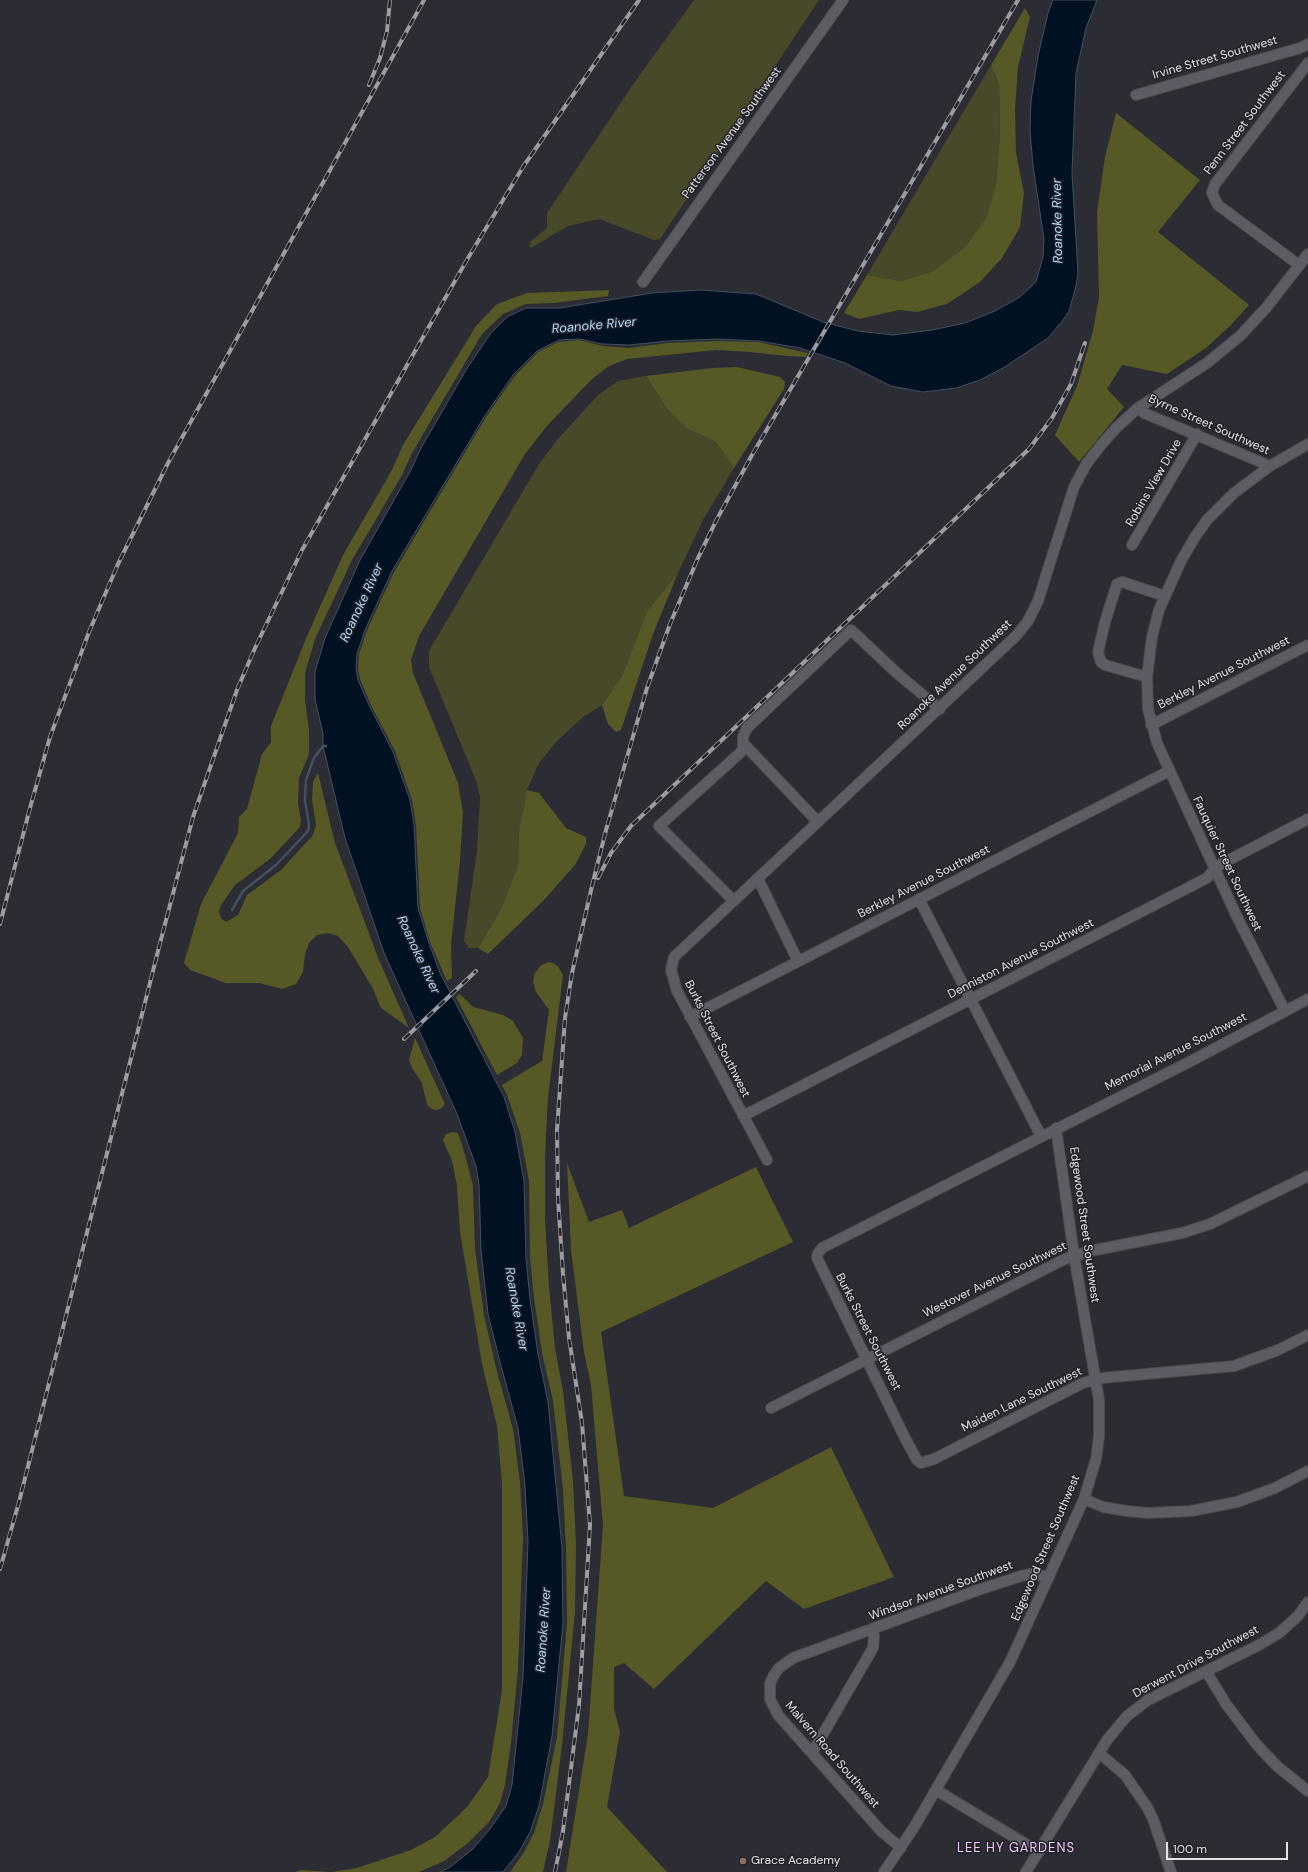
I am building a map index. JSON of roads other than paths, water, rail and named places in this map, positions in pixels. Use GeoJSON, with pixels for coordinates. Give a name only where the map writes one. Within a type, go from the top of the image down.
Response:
{"type":"FeatureCollection","features":[{"type":"Feature","properties":{"kind":"street","name":"Patterson Avenue Southwest"},"geometry":{"type":"LineString","coordinates":[[643,282],[843,0]]}},
{"type":"Feature","properties":{"kind":"street","name":"Irvine Street Southwest"},"geometry":{"type":"LineString","coordinates":[[1136,95],[1304,46]]}},
{"type":"Feature","properties":{"kind":"street","name":"Penn Street Southwest"},"geometry":{"type":"LineString","coordinates":[[1299,265],[1218,205],[1212,193],[1213,188],[1308,63]]}},
{"type":"Feature","properties":{"kind":"street","name":"Roanoke Avenue Southwest"},"geometry":{"type":"LineString","coordinates":[[734,901],[1016,636],[1028,621],[1038,601],[1067,506],[1080,475],[1101,445],[1117,426],[1138,408],[1226,349],[1256,320],[1308,254]]}},
{"type":"Feature","properties":{"kind":"street","name":"Byrne Street Southwest"},"geometry":{"type":"LineString","coordinates":[[1138,408],[1144,413],[1270,466]]}},
{"type":"Feature","properties":{"kind":"street","name":"Robins View Drive"},"geometry":{"type":"LineString","coordinates":[[1132,545],[1197,434]]}},
{"type":"Feature","properties":{"kind":"street","name":"Fauquier Street Southwest"},"geometry":{"type":"LineString","coordinates":[[1286,1011],[1237,917],[1157,743],[1148,709],[1147,677],[1152,637],[1165,596],[1181,561],[1207,520],[1234,492],[1270,466],[1308,444]]}},
{"type":"Feature","properties":{"kind":"street"},"geometry":{"type":"LineString","coordinates":[[1147,677],[1105,665],[1101,662],[1098,652],[1105,622],[1117,584],[1122,582],[1165,596]]}},
{"type":"Feature","properties":{"kind":"street"},"geometry":{"type":"LineString","coordinates":[[734,901],[659,826],[740,753],[743,737],[747,728],[851,630],[922,696],[940,709]]}},
{"type":"Feature","properties":{"kind":"street","name":"Berkley Avenue Southwest"},"geometry":{"type":"LineString","coordinates":[[1151,724],[1308,645]]}},
{"type":"Feature","properties":{"kind":"street"},"geometry":{"type":"LineString","coordinates":[[743,743],[818,822]]}},
{"type":"Feature","properties":{"kind":"street","name":"Berkley Avenue Southwest"},"geometry":{"type":"LineString","coordinates":[[690,1017],[919,898],[1169,771]]}},
{"type":"Feature","properties":{"kind":"street","name":"Denniston Avenue Southwest"},"geometry":{"type":"LineString","coordinates":[[743,1116],[1207,878],[1215,869],[1256,845],[1308,819]]}},
{"type":"Feature","properties":{"kind":"street"},"geometry":{"type":"LineString","coordinates":[[758,879],[798,961]]}},
{"type":"Feature","properties":{"kind":"street"},"geometry":{"type":"LineString","coordinates":[[919,898],[1041,1136]]}},
{"type":"Feature","properties":{"kind":"street","name":"Burks Street Southwest"},"geometry":{"type":"LineString","coordinates":[[734,901],[677,953],[672,963],[672,977],[690,1017],[766,1160]]}},
{"type":"Feature","properties":{"kind":"street","name":"Memorial Avenue Southwest"},"geometry":{"type":"LineString","coordinates":[[1041,1136],[1308,999]]}},
{"type":"Feature","properties":{"kind":"street","name":"Edgewood Street Southwest"},"geometry":{"type":"LineString","coordinates":[[884,1872],[901,1848],[936,1790],[1010,1662],[1084,1499],[1094,1466],[1099,1437],[1100,1419],[1056,1128]]}},
{"type":"Feature","properties":{"kind":"street","name":"Burks Street Southwest"},"geometry":{"type":"LineString","coordinates":[[894,1413],[818,1263],[818,1253],[820,1249],[1041,1136]]}},
{"type":"Feature","properties":{"kind":"street","name":"Westover Avenue Southwest"},"geometry":{"type":"LineString","coordinates":[[770,1408],[1074,1255],[1182,1233],[1210,1224],[1308,1176]]}},
{"type":"Feature","properties":{"kind":"street","name":"Maiden Lane Southwest"},"geometry":{"type":"LineString","coordinates":[[894,1413],[917,1460],[925,1463],[1076,1386],[1095,1379],[1234,1366],[1278,1350],[1308,1335]]}},
{"type":"Feature","properties":{"kind":"street"},"geometry":{"type":"LineString","coordinates":[[1084,1499],[1103,1507],[1127,1511],[1148,1513],[1191,1511],[1237,1502],[1261,1494],[1307,1474]]}},
{"type":"Feature","properties":{"kind":"street","name":"Windsor Avenue Southwest"},"geometry":{"type":"LineString","coordinates":[[843,1640],[1021,1576],[1031,1574],[1049,1577]]}},
{"type":"Feature","properties":{"kind":"street","name":"Derwent Drive Southwest"},"geometry":{"type":"LineString","coordinates":[[1026,1872],[1099,1752],[1118,1726],[1138,1707],[1259,1645],[1279,1633],[1298,1616],[1308,1602]]}},
{"type":"Feature","properties":{"kind":"street"},"geometry":{"type":"LineString","coordinates":[[812,1753],[873,1648],[874,1636],[872,1630]]}},
{"type":"Feature","properties":{"kind":"street","name":"Malvern Road Southwest"},"geometry":{"type":"LineString","coordinates":[[843,1640],[793,1658],[786,1662],[779,1668],[770,1683],[770,1699],[773,1707],[812,1753],[881,1831],[901,1848]]}},
{"type":"Feature","properties":{"kind":"street"},"geometry":{"type":"LineString","coordinates":[[1206,1671],[1226,1704],[1257,1745],[1278,1767],[1308,1791]]}},
{"type":"Feature","properties":{"kind":"street"},"geometry":{"type":"LineString","coordinates":[[1099,1752],[1125,1775],[1147,1807],[1153,1819],[1171,1872]]}},
{"type":"Feature","properties":{"kind":"street"},"geometry":{"type":"LineString","coordinates":[[936,1790],[1039,1852]]}},
{"type":"Feature","properties":{"kind":"water","name":"Roanoke River"},"geometry":{"type":"Polygon","coordinates":[[[1053,0],[1097,0],[1086,28],[1076,73],[1072,173],[1078,273],[1069,311],[1048,338],[1003,368],[980,380],[956,388],[923,392],[891,386],[845,363],[800,348],[759,341],[717,339],[668,341],[629,345],[602,344],[580,339],[559,340],[537,351],[513,375],[484,417],[392,571],[365,630],[357,654],[356,668],[358,680],[393,752],[410,800],[414,825],[418,908],[429,943],[440,973],[504,1097],[515,1132],[524,1181],[526,1258],[530,1299],[538,1354],[548,1402],[562,1548],[563,1623],[552,1736],[539,1806],[530,1832],[519,1852],[503,1872],[440,1872],[449,1868],[473,1849],[490,1829],[506,1806],[512,1785],[523,1677],[528,1542],[525,1485],[518,1428],[488,1314],[481,1250],[479,1184],[476,1166],[457,1114],[384,953],[345,838],[323,746],[323,734],[315,699],[315,672],[325,638],[360,560],[411,470],[420,450],[466,370],[491,333],[507,317],[526,308],[560,308],[652,293],[701,290],[756,294],[823,322],[858,331],[893,335],[932,330],[965,323],[995,311],[1020,297],[1036,282],[1043,257],[1044,239],[1033,166],[1030,131],[1031,101],[1038,56],[1048,13],[1053,0]]]}},
{"type":"Feature","properties":{"kind":"waterway"},"geometry":{"type":"LineString","coordinates":[[232,910],[243,891],[276,865],[308,831],[309,825],[305,800],[306,780],[314,758],[323,746],[326,746]]}},
{"type":"Feature","properties":{"kind":"railway"},"geometry":{"type":"LineString","coordinates":[[369,85],[380,58],[387,31],[390,0]]}},
{"type":"Feature","properties":{"kind":"railway"},"geometry":{"type":"LineString","coordinates":[[0,924],[50,737],[89,632],[118,564],[168,463],[424,0]]}},
{"type":"Feature","properties":{"kind":"railway"},"geometry":{"type":"LineString","coordinates":[[0,1569],[19,1502],[193,817],[237,690],[255,648],[302,550],[468,258],[523,167],[639,0]]}},
{"type":"Feature","properties":{"kind":"railway"},"geometry":{"type":"LineString","coordinates":[[555,1872],[563,1831],[579,1705],[590,1525],[582,1423],[569,1338],[563,1274],[558,1198],[557,1130],[565,1018],[572,973],[592,886],[606,830],[647,688],[670,624],[698,558],[717,519],[752,455],[1018,0]]}},
{"type":"Feature","properties":{"kind":"railway"},"geometry":{"type":"LineString","coordinates":[[598,878],[611,853],[631,826],[1029,449],[1052,418],[1071,384],[1085,343]]}},
{"type":"Feature","properties":{"kind":"railway"},"geometry":{"type":"LineString","coordinates":[[404,1039],[476,971]]}},
{"type":"Feature","properties":{"kind":"place","name":"Grace Academy"},"geometry":{"type":"Point","coordinates":[743,1861]}},
{"type":"Feature","properties":{"kind":"district","name":"LEE HY GARDENS"},"geometry":{"type":"Point","coordinates":[1016,1849]}}]}
